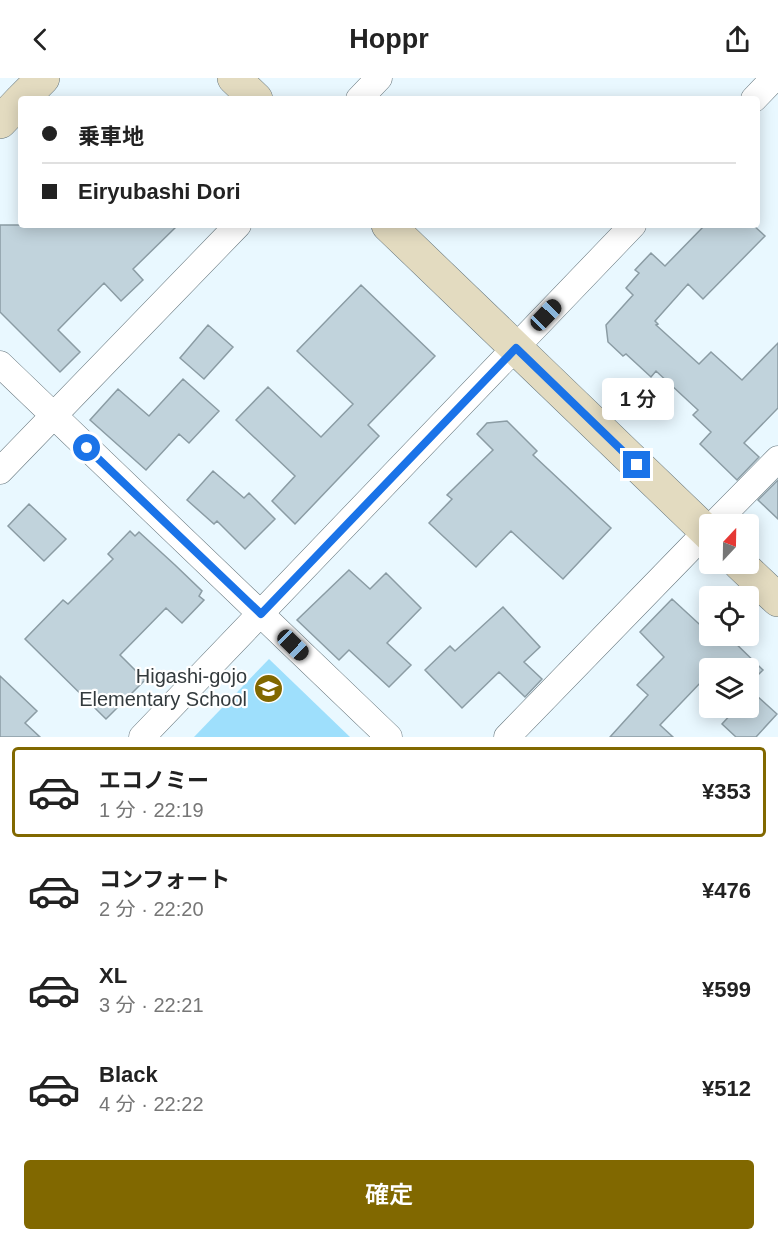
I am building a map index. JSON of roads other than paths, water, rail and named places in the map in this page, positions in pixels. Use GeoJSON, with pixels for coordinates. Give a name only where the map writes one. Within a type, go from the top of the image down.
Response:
{"type":"FeatureCollection","features":[{"type":"Feature","properties":{"kind":"main road"},"geometry":{"type":"LineString","coordinates":[[26,96],[43,78]]}},
{"type":"Feature","properties":{"kind":"main road"},"geometry":{"type":"LineString","coordinates":[[234,78],[253,96]]}},
{"type":"Feature","properties":{"kind":"main road"},"geometry":{"type":"LineString","coordinates":[[0,122],[18,104]]}},
{"type":"Feature","properties":{"kind":"main road"},"geometry":{"type":"LineString","coordinates":[[391,228],[699,521]]}},
{"type":"Feature","properties":{"kind":"main road"},"geometry":{"type":"LineString","coordinates":[[751,574],[778,600]]}},
{"type":"Feature","properties":{"kind":"street"},"geometry":{"type":"LineString","coordinates":[[362,96],[379,78]]}},
{"type":"Feature","properties":{"kind":"street"},"geometry":{"type":"LineString","coordinates":[[757,96],[774,78]]}},
{"type":"Feature","properties":{"kind":"street"},"geometry":{"type":"LineString","coordinates":[[0,471],[235,228]]}},
{"type":"Feature","properties":{"kind":"street"},"geometry":{"type":"LineString","coordinates":[[142,737],[630,228]]}},
{"type":"Feature","properties":{"kind":"street"},"geometry":{"type":"LineString","coordinates":[[0,364],[389,737]]}},
{"type":"Feature","properties":{"kind":"street"},"geometry":{"type":"LineString","coordinates":[[725,514],[778,459]]}},
{"type":"Feature","properties":{"kind":"street"},"geometry":{"type":"LineString","coordinates":[[507,737],[699,540]]}},
{"type":"Feature","properties":{"kind":"place","name":"Higashi-gojo Elementary School"},"geometry":{"type":"Point","coordinates":[268,688]}}]}
